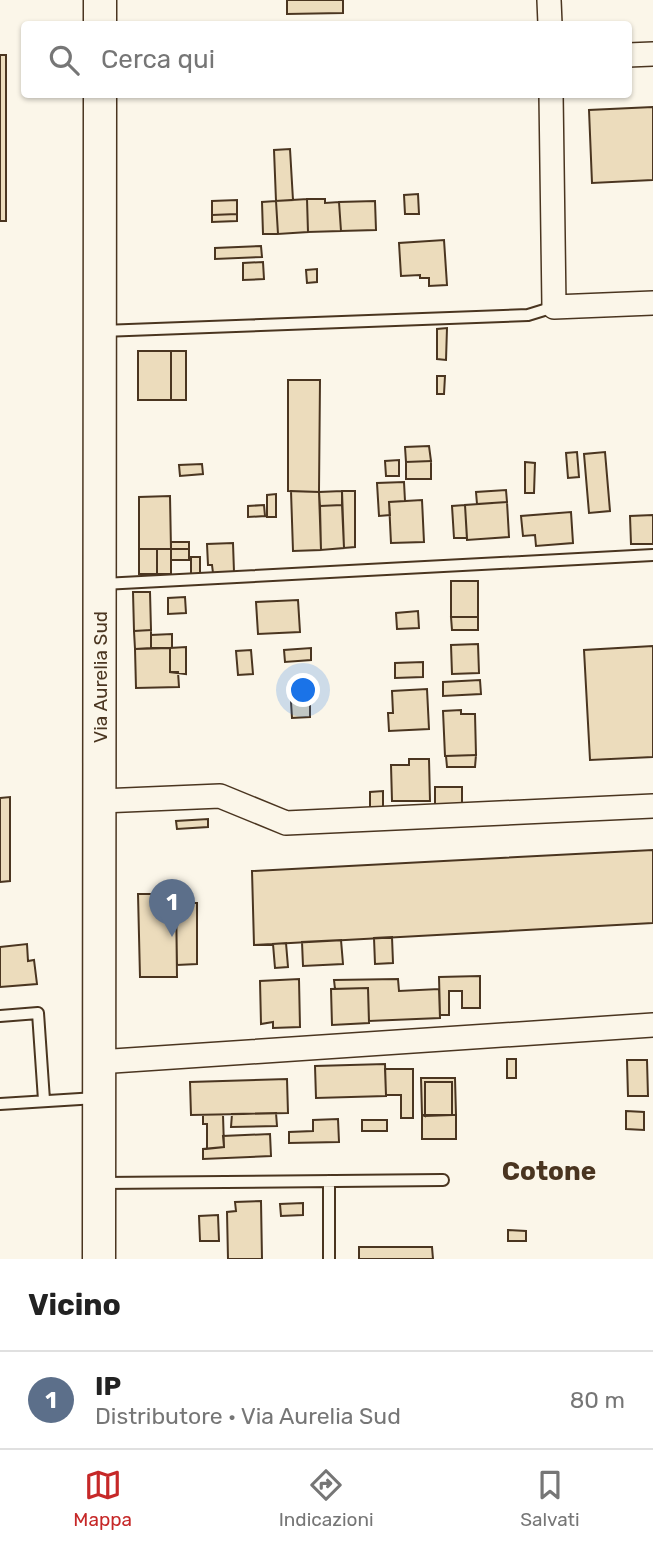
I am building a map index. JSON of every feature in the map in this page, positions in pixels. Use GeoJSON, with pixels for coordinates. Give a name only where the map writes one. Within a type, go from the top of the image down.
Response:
{"type":"FeatureCollection","features":[{"type":"Feature","properties":{"kind":"main road"},"geometry":{"type":"LineString","coordinates":[[100,0],[100,21]]}},
{"type":"Feature","properties":{"kind":"main road","name":"Via Aurelia Sud"},"geometry":{"type":"LineString","coordinates":[[99,1259],[100,98]]}},
{"type":"Feature","properties":{"kind":"street"},"geometry":{"type":"LineString","coordinates":[[549,0],[550,21]]}},
{"type":"Feature","properties":{"kind":"street"},"geometry":{"type":"LineString","coordinates":[[632,55],[653,54]]}},
{"type":"Feature","properties":{"kind":"street"},"geometry":{"type":"LineString","coordinates":[[551,98],[554,307],[653,303]]}},
{"type":"Feature","properties":{"kind":"street"},"geometry":{"type":"LineString","coordinates":[[101,801],[220,796],[286,822],[653,806]]}},
{"type":"Feature","properties":{"kind":"street"},"geometry":{"type":"LineString","coordinates":[[98,1062],[653,1025]]}},
{"type":"Feature","properties":{"kind":"lane"},"geometry":{"type":"LineString","coordinates":[[99,332],[528,315],[554,307]]}},
{"type":"Feature","properties":{"kind":"lane"},"geometry":{"type":"LineString","coordinates":[[100,584],[653,555]]}},
{"type":"Feature","properties":{"kind":"lane"},"geometry":{"type":"LineString","coordinates":[[0,1016],[38,1013],[44,1101]]}},
{"type":"Feature","properties":{"kind":"lane"},"geometry":{"type":"LineString","coordinates":[[0,1104],[99,1098]]}},
{"type":"Feature","properties":{"kind":"lane"},"geometry":{"type":"LineString","coordinates":[[99,1184],[443,1180]]}},
{"type":"Feature","properties":{"kind":"lane"},"geometry":{"type":"LineString","coordinates":[[329,1181],[329,1259]]}},
{"type":"Feature","properties":{"kind":"building"},"geometry":{"type":"Polygon","coordinates":[[[287,0],[343,0],[343,13],[287,14],[287,0]]]}},
{"type":"Feature","properties":{"kind":"building"},"geometry":{"type":"Polygon","coordinates":[[[0,55],[6,55],[6,221],[0,221],[0,55]]]}},
{"type":"Feature","properties":{"kind":"building"},"geometry":{"type":"Polygon","coordinates":[[[653,107],[653,180],[592,183],[589,110],[653,107]]]}},
{"type":"Feature","properties":{"kind":"building"},"geometry":{"type":"Polygon","coordinates":[[[290,149],[293,200],[276,201],[274,150],[290,149]]]}},
{"type":"Feature","properties":{"kind":"building"},"geometry":{"type":"Polygon","coordinates":[[[418,194],[419,214],[405,214],[404,195],[418,194]]]}},
{"type":"Feature","properties":{"kind":"building"},"geometry":{"type":"Polygon","coordinates":[[[307,199],[325,199],[325,203],[339,202],[341,231],[308,232],[307,199]]]}},
{"type":"Feature","properties":{"kind":"building"},"geometry":{"type":"Polygon","coordinates":[[[307,199],[308,232],[278,234],[276,201],[307,199]]]}},
{"type":"Feature","properties":{"kind":"building"},"geometry":{"type":"Polygon","coordinates":[[[237,200],[237,214],[212,215],[212,201],[237,200]]]}},
{"type":"Feature","properties":{"kind":"building"},"geometry":{"type":"Polygon","coordinates":[[[276,201],[278,234],[263,234],[262,202],[276,201]]]}},
{"type":"Feature","properties":{"kind":"building"},"geometry":{"type":"Polygon","coordinates":[[[375,201],[376,230],[341,231],[339,202],[375,201]]]}},
{"type":"Feature","properties":{"kind":"building"},"geometry":{"type":"Polygon","coordinates":[[[237,214],[237,221],[212,222],[212,215],[237,214]]]}},
{"type":"Feature","properties":{"kind":"building"},"geometry":{"type":"Polygon","coordinates":[[[444,240],[447,285],[429,286],[429,278],[420,278],[420,275],[401,276],[399,243],[444,240]]]}},
{"type":"Feature","properties":{"kind":"building"},"geometry":{"type":"Polygon","coordinates":[[[261,246],[262,257],[215,259],[215,248],[261,246]]]}},
{"type":"Feature","properties":{"kind":"building"},"geometry":{"type":"Polygon","coordinates":[[[263,262],[264,279],[243,280],[243,263],[263,262]]]}},
{"type":"Feature","properties":{"kind":"building"},"geometry":{"type":"Polygon","coordinates":[[[317,269],[317,282],[307,283],[306,270],[317,269]]]}},
{"type":"Feature","properties":{"kind":"building"},"geometry":{"type":"Polygon","coordinates":[[[447,328],[446,360],[437,359],[437,329],[447,328]]]}},
{"type":"Feature","properties":{"kind":"building"},"geometry":{"type":"Polygon","coordinates":[[[138,351],[171,351],[171,400],[138,400],[138,351]]]}},
{"type":"Feature","properties":{"kind":"building"},"geometry":{"type":"Polygon","coordinates":[[[171,351],[186,351],[186,400],[171,400],[171,351]]]}},
{"type":"Feature","properties":{"kind":"building"},"geometry":{"type":"Polygon","coordinates":[[[437,376],[445,376],[444,394],[437,394],[437,376]]]}},
{"type":"Feature","properties":{"kind":"building"},"geometry":{"type":"Polygon","coordinates":[[[288,380],[320,380],[319,492],[288,491],[288,380]]]}},
{"type":"Feature","properties":{"kind":"building"},"geometry":{"type":"Polygon","coordinates":[[[429,446],[431,461],[406,462],[405,447],[429,446]]]}},
{"type":"Feature","properties":{"kind":"building"},"geometry":{"type":"Polygon","coordinates":[[[577,452],[579,477],[568,478],[566,453],[577,452]]]}},
{"type":"Feature","properties":{"kind":"building"},"geometry":{"type":"Polygon","coordinates":[[[605,452],[610,511],[589,513],[584,454],[605,452]]]}},
{"type":"Feature","properties":{"kind":"building"},"geometry":{"type":"Polygon","coordinates":[[[399,460],[399,476],[386,476],[385,461],[399,460]]]}},
{"type":"Feature","properties":{"kind":"building"},"geometry":{"type":"Polygon","coordinates":[[[431,461],[431,479],[406,479],[406,462],[431,461]]]}},
{"type":"Feature","properties":{"kind":"building"},"geometry":{"type":"Polygon","coordinates":[[[525,462],[535,463],[534,493],[525,493],[525,462]]]}},
{"type":"Feature","properties":{"kind":"building"},"geometry":{"type":"Polygon","coordinates":[[[202,464],[203,474],[180,476],[179,465],[202,464]]]}},
{"type":"Feature","properties":{"kind":"building"},"geometry":{"type":"Polygon","coordinates":[[[404,482],[405,501],[389,502],[390,515],[379,516],[377,483],[404,482]]]}},
{"type":"Feature","properties":{"kind":"building"},"geometry":{"type":"Polygon","coordinates":[[[506,490],[507,502],[477,504],[476,492],[506,490]]]}},
{"type":"Feature","properties":{"kind":"building"},"geometry":{"type":"Polygon","coordinates":[[[291,491],[319,492],[321,550],[293,551],[291,491]]]}},
{"type":"Feature","properties":{"kind":"building"},"geometry":{"type":"Polygon","coordinates":[[[342,491],[342,505],[320,506],[319,492],[342,491]]]}},
{"type":"Feature","properties":{"kind":"building"},"geometry":{"type":"Polygon","coordinates":[[[342,491],[355,491],[355,547],[344,548],[342,491]]]}},
{"type":"Feature","properties":{"kind":"building"},"geometry":{"type":"Polygon","coordinates":[[[276,494],[276,517],[267,517],[267,495],[276,494]]]}},
{"type":"Feature","properties":{"kind":"building"},"geometry":{"type":"Polygon","coordinates":[[[170,496],[171,549],[139,549],[139,497],[170,496]]]}},
{"type":"Feature","properties":{"kind":"building"},"geometry":{"type":"Polygon","coordinates":[[[422,500],[424,542],[391,543],[389,502],[422,500]]]}},
{"type":"Feature","properties":{"kind":"building"},"geometry":{"type":"Polygon","coordinates":[[[507,502],[509,537],[467,540],[465,505],[507,502]]]}},
{"type":"Feature","properties":{"kind":"building"},"geometry":{"type":"Polygon","coordinates":[[[264,505],[265,516],[248,517],[248,506],[264,505]]]}},
{"type":"Feature","properties":{"kind":"building"},"geometry":{"type":"Polygon","coordinates":[[[342,505],[344,548],[321,550],[320,506],[342,505]]]}},
{"type":"Feature","properties":{"kind":"building"},"geometry":{"type":"Polygon","coordinates":[[[465,505],[467,538],[454,538],[452,506],[465,505]]]}},
{"type":"Feature","properties":{"kind":"building"},"geometry":{"type":"Polygon","coordinates":[[[571,512],[573,543],[536,546],[535,535],[523,536],[521,516],[571,512]]]}},
{"type":"Feature","properties":{"kind":"building"},"geometry":{"type":"Polygon","coordinates":[[[653,515],[653,544],[631,544],[630,516],[653,515]]]}},
{"type":"Feature","properties":{"kind":"building"},"geometry":{"type":"Polygon","coordinates":[[[171,542],[189,542],[189,549],[171,549],[171,542]]]}},
{"type":"Feature","properties":{"kind":"building"},"geometry":{"type":"Polygon","coordinates":[[[233,543],[234,572],[213,573],[212,565],[208,565],[207,544],[233,543]]]}},
{"type":"Feature","properties":{"kind":"building"},"geometry":{"type":"Polygon","coordinates":[[[139,549],[157,549],[157,574],[139,574],[139,549]]]}},
{"type":"Feature","properties":{"kind":"building"},"geometry":{"type":"Polygon","coordinates":[[[157,549],[171,549],[171,574],[157,574],[157,549]]]}},
{"type":"Feature","properties":{"kind":"building"},"geometry":{"type":"Polygon","coordinates":[[[171,549],[189,549],[189,560],[171,560],[171,549]]]}},
{"type":"Feature","properties":{"kind":"building"},"geometry":{"type":"Polygon","coordinates":[[[191,557],[200,557],[200,574],[191,574],[191,557]]]}},
{"type":"Feature","properties":{"kind":"building"},"geometry":{"type":"Polygon","coordinates":[[[451,581],[478,581],[478,617],[451,617],[451,581]]]}},
{"type":"Feature","properties":{"kind":"building"},"geometry":{"type":"Polygon","coordinates":[[[133,592],[150,592],[151,630],[134,631],[133,592]]]}},
{"type":"Feature","properties":{"kind":"building"},"geometry":{"type":"Polygon","coordinates":[[[185,597],[186,613],[168,614],[168,598],[185,597]]]}},
{"type":"Feature","properties":{"kind":"building"},"geometry":{"type":"Polygon","coordinates":[[[298,600],[300,632],[258,634],[256,602],[298,600]]]}},
{"type":"Feature","properties":{"kind":"building"},"geometry":{"type":"Polygon","coordinates":[[[418,611],[419,628],[397,629],[396,613],[418,611]]]}},
{"type":"Feature","properties":{"kind":"building"},"geometry":{"type":"Polygon","coordinates":[[[451,617],[478,617],[478,630],[452,630],[451,617]]]}},
{"type":"Feature","properties":{"kind":"building"},"geometry":{"type":"Polygon","coordinates":[[[151,630],[151,648],[135,649],[134,631],[151,630]]]}},
{"type":"Feature","properties":{"kind":"building"},"geometry":{"type":"Polygon","coordinates":[[[172,634],[172,648],[151,648],[151,635],[172,634]]]}},
{"type":"Feature","properties":{"kind":"building"},"geometry":{"type":"Polygon","coordinates":[[[478,644],[479,673],[452,674],[451,645],[478,644]]]}},
{"type":"Feature","properties":{"kind":"building"},"geometry":{"type":"Polygon","coordinates":[[[653,646],[653,757],[590,760],[584,650],[653,646]]]}},
{"type":"Feature","properties":{"kind":"building"},"geometry":{"type":"Polygon","coordinates":[[[186,647],[186,674],[170,672],[170,648],[186,647]]]}},
{"type":"Feature","properties":{"kind":"building"},"geometry":{"type":"Polygon","coordinates":[[[170,648],[170,672],[178,672],[179,687],[136,688],[135,649],[170,648]]]}},
{"type":"Feature","properties":{"kind":"building"},"geometry":{"type":"Polygon","coordinates":[[[311,648],[311,660],[285,662],[284,650],[311,648]]]}},
{"type":"Feature","properties":{"kind":"building"},"geometry":{"type":"Polygon","coordinates":[[[251,650],[253,674],[238,675],[236,651],[251,650]]]}},
{"type":"Feature","properties":{"kind":"building"},"geometry":{"type":"Polygon","coordinates":[[[423,662],[423,677],[395,678],[395,663],[423,662]]]}},
{"type":"Feature","properties":{"kind":"building"},"geometry":{"type":"Polygon","coordinates":[[[480,680],[481,694],[443,696],[443,682],[480,680]]]}},
{"type":"Feature","properties":{"kind":"building"},"geometry":{"type":"Polygon","coordinates":[[[427,689],[429,729],[389,731],[388,713],[393,713],[392,691],[427,689]]]}},
{"type":"Feature","properties":{"kind":"building"},"geometry":{"type":"Polygon","coordinates":[[[310,700],[310,717],[292,718],[291,702],[310,700]]]}},
{"type":"Feature","properties":{"kind":"building"},"geometry":{"type":"Polygon","coordinates":[[[461,710],[461,714],[475,714],[476,755],[445,756],[443,711],[461,710]]]}},
{"type":"Feature","properties":{"kind":"building"},"geometry":{"type":"Polygon","coordinates":[[[476,755],[475,767],[447,767],[446,756],[476,755]]]}},
{"type":"Feature","properties":{"kind":"building"},"geometry":{"type":"Polygon","coordinates":[[[409,759],[429,759],[430,801],[392,801],[391,765],[409,765],[409,759]]]}},
{"type":"Feature","properties":{"kind":"building"},"geometry":{"type":"Polygon","coordinates":[[[435,787],[462,787],[462,804],[435,805],[435,787]]]}},
{"type":"Feature","properties":{"kind":"building"},"geometry":{"type":"Polygon","coordinates":[[[383,791],[383,809],[370,809],[370,792],[383,791]]]}},
{"type":"Feature","properties":{"kind":"building"},"geometry":{"type":"Polygon","coordinates":[[[10,797],[10,881],[0,882],[0,798],[10,797]]]}},
{"type":"Feature","properties":{"kind":"building"},"geometry":{"type":"Polygon","coordinates":[[[208,819],[208,827],[177,829],[176,821],[208,819]]]}},
{"type":"Feature","properties":{"kind":"building"},"geometry":{"type":"Polygon","coordinates":[[[653,850],[653,923],[254,945],[252,871],[653,850]]]}},
{"type":"Feature","properties":{"kind":"building"},"geometry":{"type":"Polygon","coordinates":[[[138,894],[176,894],[177,977],[140,977],[138,894]]]}},
{"type":"Feature","properties":{"kind":"building"},"geometry":{"type":"Polygon","coordinates":[[[176,903],[197,903],[197,964],[177,965],[176,903]]]}},
{"type":"Feature","properties":{"kind":"building"},"geometry":{"type":"Polygon","coordinates":[[[392,937],[393,963],[375,964],[374,938],[392,937]]]}},
{"type":"Feature","properties":{"kind":"building"},"geometry":{"type":"Polygon","coordinates":[[[341,940],[343,964],[303,966],[302,942],[341,940]]]}},
{"type":"Feature","properties":{"kind":"building"},"geometry":{"type":"Polygon","coordinates":[[[286,943],[288,967],[275,968],[273,944],[286,943]]]}},
{"type":"Feature","properties":{"kind":"building"},"geometry":{"type":"Polygon","coordinates":[[[27,944],[28,961],[34,960],[37,984],[0,987],[0,947],[27,944]]]}},
{"type":"Feature","properties":{"kind":"building"},"geometry":{"type":"Polygon","coordinates":[[[480,976],[480,1008],[462,1008],[462,991],[449,991],[449,1015],[440,1015],[439,977],[480,976]]]}},
{"type":"Feature","properties":{"kind":"building"},"geometry":{"type":"Polygon","coordinates":[[[299,979],[300,1027],[273,1028],[273,1022],[261,1024],[260,981],[299,979]]]}},
{"type":"Feature","properties":{"kind":"building"},"geometry":{"type":"Polygon","coordinates":[[[398,979],[399,991],[439,989],[440,1018],[369,1021],[368,988],[335,989],[334,980],[398,979]]]}},
{"type":"Feature","properties":{"kind":"building"},"geometry":{"type":"Polygon","coordinates":[[[368,988],[369,1023],[332,1025],[331,989],[368,988]]]}},
{"type":"Feature","properties":{"kind":"building"},"geometry":{"type":"Polygon","coordinates":[[[507,1059],[516,1059],[516,1078],[507,1078],[507,1059]]]}},
{"type":"Feature","properties":{"kind":"building"},"geometry":{"type":"Polygon","coordinates":[[[627,1060],[647,1060],[648,1096],[628,1096],[627,1060]]]}},
{"type":"Feature","properties":{"kind":"building"},"geometry":{"type":"Polygon","coordinates":[[[385,1064],[386,1096],[316,1098],[315,1066],[385,1064]]]}},
{"type":"Feature","properties":{"kind":"building"},"geometry":{"type":"Polygon","coordinates":[[[385,1069],[413,1069],[413,1118],[401,1118],[401,1095],[386,1095],[385,1069]]]}},
{"type":"Feature","properties":{"kind":"building"},"geometry":{"type":"Polygon","coordinates":[[[421,1078],[455,1078],[456,1115],[452,1115],[452,1082],[425,1082],[425,1116],[422,1115],[421,1078]]]}},
{"type":"Feature","properties":{"kind":"building"},"geometry":{"type":"Polygon","coordinates":[[[287,1079],[288,1113],[191,1115],[190,1082],[287,1079]]]}},
{"type":"Feature","properties":{"kind":"building"},"geometry":{"type":"Polygon","coordinates":[[[425,1082],[452,1082],[452,1115],[425,1116],[425,1082]]]}},
{"type":"Feature","properties":{"kind":"building"},"geometry":{"type":"Polygon","coordinates":[[[626,1111],[644,1112],[644,1130],[626,1129],[626,1111]]]}},
{"type":"Feature","properties":{"kind":"building"},"geometry":{"type":"Polygon","coordinates":[[[276,1113],[277,1126],[231,1127],[232,1114],[276,1113]]]}},
{"type":"Feature","properties":{"kind":"building"},"geometry":{"type":"Polygon","coordinates":[[[203,1115],[223,1115],[224,1147],[207,1149],[207,1124],[203,1124],[203,1115]]]}},
{"type":"Feature","properties":{"kind":"building"},"geometry":{"type":"Polygon","coordinates":[[[422,1115],[456,1115],[456,1139],[422,1139],[422,1115]]]}},
{"type":"Feature","properties":{"kind":"building"},"geometry":{"type":"Polygon","coordinates":[[[338,1119],[339,1142],[289,1143],[289,1132],[313,1131],[313,1120],[338,1119]]]}},
{"type":"Feature","properties":{"kind":"building"},"geometry":{"type":"Polygon","coordinates":[[[362,1120],[387,1120],[387,1131],[362,1131],[362,1120]]]}},
{"type":"Feature","properties":{"kind":"building"},"geometry":{"type":"Polygon","coordinates":[[[270,1134],[271,1156],[203,1159],[203,1149],[224,1147],[223,1136],[270,1134]]]}},
{"type":"Feature","properties":{"kind":"building"},"geometry":{"type":"Polygon","coordinates":[[[261,1201],[262,1259],[228,1259],[227,1212],[236,1211],[235,1202],[261,1201]]]}},
{"type":"Feature","properties":{"kind":"building"},"geometry":{"type":"Polygon","coordinates":[[[303,1203],[303,1215],[281,1216],[280,1204],[303,1203]]]}},
{"type":"Feature","properties":{"kind":"building"},"geometry":{"type":"Polygon","coordinates":[[[218,1215],[219,1241],[200,1241],[199,1216],[218,1215]]]}},
{"type":"Feature","properties":{"kind":"building"},"geometry":{"type":"Polygon","coordinates":[[[508,1230],[526,1231],[526,1241],[508,1241],[508,1230]]]}},
{"type":"Feature","properties":{"kind":"building"},"geometry":{"type":"Polygon","coordinates":[[[359,1247],[432,1247],[433,1259],[359,1259],[359,1247]]]}},
{"type":"Feature","properties":{"kind":"place","name":"IP"},"geometry":{"type":"Point","coordinates":[172,937]}},
{"type":"Feature","properties":{"kind":"district","name":"Cotone"},"geometry":{"type":"Point","coordinates":[549,1171]}}]}
